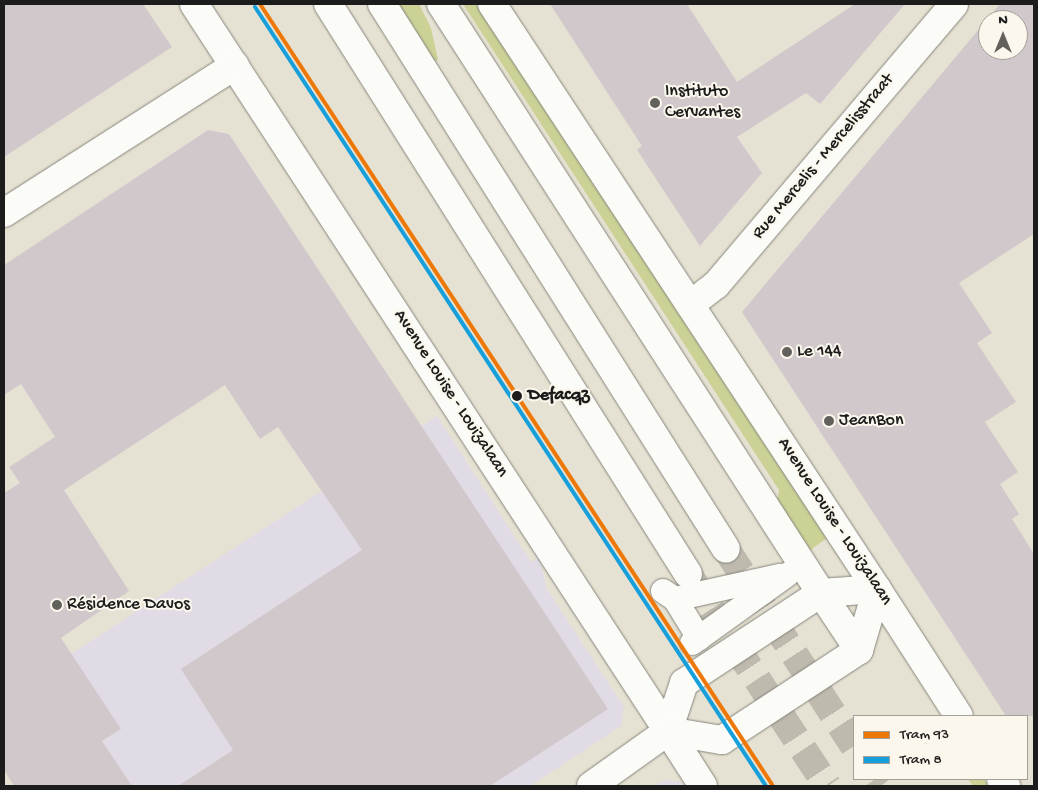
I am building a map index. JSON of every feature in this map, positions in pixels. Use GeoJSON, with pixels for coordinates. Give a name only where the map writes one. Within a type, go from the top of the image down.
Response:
{"type":"FeatureCollection","features":[{"type":"Feature","properties":{"kind":"main road","name":"Avenue Louise - Louizalaan"},"geometry":{"type":"LineString","coordinates":[[194,4],[704,786]]}},
{"type":"Feature","properties":{"kind":"main road"},"geometry":{"type":"LineString","coordinates":[[328,4],[688,574]]}},
{"type":"Feature","properties":{"kind":"main road"},"geometry":{"type":"LineString","coordinates":[[382,4],[726,549]]}},
{"type":"Feature","properties":{"kind":"main road"},"geometry":{"type":"LineString","coordinates":[[441,4],[859,650]]}},
{"type":"Feature","properties":{"kind":"main road","name":"Avenue Louise - Louizalaan"},"geometry":{"type":"LineString","coordinates":[[492,4],[958,715]]}},
{"type":"Feature","properties":{"kind":"main road","name":"Rue Mercelis - Mercelisstraat"},"geometry":{"type":"LineString","coordinates":[[690,305],[716,284],[954,4]]}},
{"type":"Feature","properties":{"kind":"main road"},"geometry":{"type":"LineString","coordinates":[[4,213],[235,65]]}},
{"type":"Feature","properties":{"kind":"main road"},"geometry":{"type":"LineString","coordinates":[[591,786],[668,731],[684,683],[821,593],[877,589],[859,650],[722,740],[668,731]]}},
{"type":"Feature","properties":{"kind":"street"},"geometry":{"type":"LineString","coordinates":[[788,574],[696,641],[668,595],[788,574]]}},
{"type":"Feature","properties":{"kind":"shaded area"},"geometry":{"type":"Polygon","coordinates":[[[437,416],[531,562],[539,557],[547,589],[624,707],[621,726],[530,786],[258,786],[233,750],[178,786],[132,786],[102,741],[121,729],[71,654],[437,416]]]}},
{"type":"Feature","properties":{"kind":"shaded area"},"geometry":{"type":"Polygon","coordinates":[[[666,780],[678,781],[688,786],[651,786],[666,780]]]}},
{"type":"Feature","properties":{"kind":"green space"},"geometry":{"type":"Polygon","coordinates":[[[393,4],[419,4],[431,28],[438,60],[431,63],[393,4]]]}},
{"type":"Feature","properties":{"kind":"green space"},"geometry":{"type":"Polygon","coordinates":[[[463,4],[477,4],[827,538],[809,551],[777,502],[779,490],[463,4]]]}},
{"type":"Feature","properties":{"kind":"green space"},"geometry":{"type":"Polygon","coordinates":[[[969,780],[985,780],[989,786],[973,786],[969,780]]]}},
{"type":"Feature","properties":{"kind":"building"},"geometry":{"type":"Polygon","coordinates":[[[4,4],[143,4],[172,47],[4,157],[4,4]]]}},
{"type":"Feature","properties":{"kind":"building"},"geometry":{"type":"Polygon","coordinates":[[[550,4],[687,4],[737,82],[855,4],[905,4],[820,104],[806,93],[737,137],[762,173],[700,246],[637,150],[642,146],[550,4]]]}},
{"type":"Feature","properties":{"kind":"building"},"geometry":{"type":"Polygon","coordinates":[[[1000,4],[1034,4],[1034,234],[959,283],[992,333],[977,343],[1016,402],[985,422],[1018,472],[1000,484],[1019,514],[1012,519],[1034,554],[1034,716],[1005,715],[742,312],[978,30],[978,60],[1028,60],[1028,10],[995,10],[1000,4]]]}},
{"type":"Feature","properties":{"kind":"building"},"geometry":{"type":"Polygon","coordinates":[[[208,130],[229,134],[608,709],[490,786],[178,786],[233,750],[181,669],[362,550],[278,427],[260,439],[225,385],[64,490],[129,591],[61,638],[121,729],[102,741],[132,786],[14,786],[4,770],[4,493],[20,483],[9,467],[55,437],[21,384],[4,395],[4,265],[208,130]]]}},
{"type":"Feature","properties":{"kind":"tunnel"},"geometry":{"type":"LineString","coordinates":[[726,549],[853,744]]}},
{"type":"Feature","properties":{"kind":"tunnel"},"geometry":{"type":"LineString","coordinates":[[688,574],[827,786]]}},
{"type":"Feature","properties":{"kind":"tunnel"},"geometry":{"type":"LineString","coordinates":[[876,780],[880,786]]}},
{"type":"Feature","properties":{"kind":"tram line","name":"93"},"geometry":{"type":"LineString","coordinates":[[260,4],[773,786]]}},
{"type":"Feature","properties":{"kind":"tram line","name":"8"},"geometry":{"type":"LineString","coordinates":[[255,7],[766,786]]}},
{"type":"Feature","properties":{"kind":"place","name":"Instituto Cervantes"},"geometry":{"type":"Point","coordinates":[655,103]}},
{"type":"Feature","properties":{"kind":"place","name":"Le 144"},"geometry":{"type":"Point","coordinates":[787,352]}},
{"type":"Feature","properties":{"kind":"place","name":"Defacqz"},"geometry":{"type":"Point","coordinates":[517,396]}},
{"type":"Feature","properties":{"kind":"place","name":"JeanBon"},"geometry":{"type":"Point","coordinates":[829,421]}},
{"type":"Feature","properties":{"kind":"place","name":"Résidence Davos"},"geometry":{"type":"Point","coordinates":[57,605]}}]}
